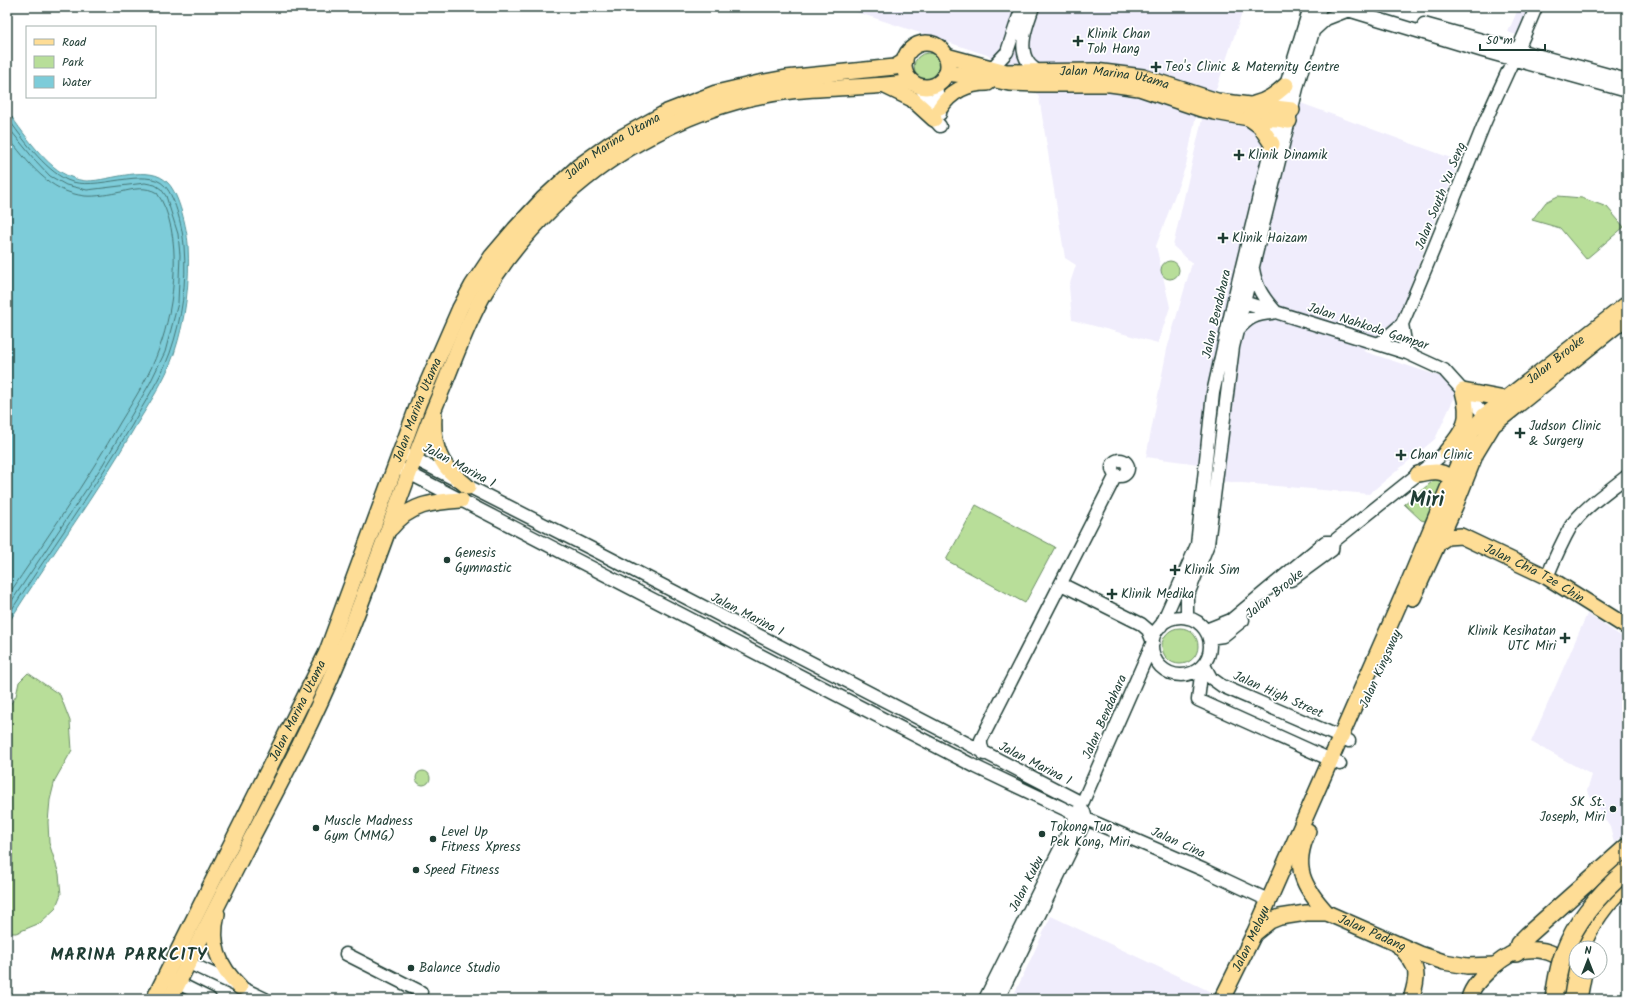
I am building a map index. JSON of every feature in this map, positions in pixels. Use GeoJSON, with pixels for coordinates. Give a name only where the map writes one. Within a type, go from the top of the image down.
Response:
{"type":"FeatureCollection","features":[{"type":"Feature","properties":{"kind":"highway"},"geometry":{"type":"LineString","coordinates":[[1516,953],[1519,944],[1528,935],[1624,851]]}},
{"type":"Feature","properties":{"kind":"highway"},"geometry":{"type":"LineString","coordinates":[[1554,999],[1557,975],[1563,954],[1570,939],[1595,901],[1627,870]]}},
{"type":"Feature","properties":{"kind":"highway"},"geometry":{"type":"LineString","coordinates":[[1584,940],[1601,912],[1627,882]]}},
{"type":"Feature","properties":{"kind":"highway"},"geometry":{"type":"LineString","coordinates":[[1595,940],[1607,916],[1627,892]]}},
{"type":"Feature","properties":{"kind":"highway"},"geometry":{"type":"LineString","coordinates":[[1577,980],[1578,999]]}},
{"type":"Feature","properties":{"kind":"main road"},"geometry":{"type":"LineString","coordinates":[[923,44],[936,46],[946,56],[948,67],[944,78],[936,85],[931,87],[916,84],[907,76],[905,61],[911,50],[923,44]]}},
{"type":"Feature","properties":{"kind":"main road","name":"Jalan Marina Utama"},"geometry":{"type":"LineString","coordinates":[[946,56],[1006,72],[1124,70],[1250,111]]}},
{"type":"Feature","properties":{"kind":"main road","name":"Jalan Marina Utama"},"geometry":{"type":"LineString","coordinates":[[154,999],[172,980],[326,654],[374,527],[397,459],[451,327],[472,286],[492,256],[543,198],[578,166],[634,129],[667,112],[716,93],[786,78],[895,67],[905,61]]}},
{"type":"Feature","properties":{"kind":"main road","name":"Jalan Marina Utama"},"geometry":{"type":"LineString","coordinates":[[946,73],[982,77],[1009,83],[1110,84],[1139,88],[1200,108],[1250,111]]}},
{"type":"Feature","properties":{"kind":"main road"},"geometry":{"type":"LineString","coordinates":[[885,86],[937,113],[955,91],[982,83],[1009,83]]}},
{"type":"Feature","properties":{"kind":"main road","name":"Jalan Marina Utama"},"geometry":{"type":"LineString","coordinates":[[182,959],[220,899],[304,737],[338,661],[388,532],[414,458],[474,315],[485,293],[503,265],[525,238],[553,208],[586,177],[617,155],[672,125],[720,106],[746,99],[788,92],[839,87],[916,84]]}},
{"type":"Feature","properties":{"kind":"main road"},"geometry":{"type":"LineString","coordinates":[[1250,111],[1276,94],[1286,85]]}},
{"type":"Feature","properties":{"kind":"main road"},"geometry":{"type":"LineString","coordinates":[[1250,111],[1285,114]]}},
{"type":"Feature","properties":{"kind":"main road"},"geometry":{"type":"LineString","coordinates":[[1250,111],[1272,144]]}},
{"type":"Feature","properties":{"kind":"main road","name":"Jalan Brooke"},"geometry":{"type":"LineString","coordinates":[[1489,420],[1505,399],[1627,304]]}},
{"type":"Feature","properties":{"kind":"main road","name":"Jalan Brooke"},"geometry":{"type":"LineString","coordinates":[[1489,420],[1627,318]]}},
{"type":"Feature","properties":{"kind":"main road"},"geometry":{"type":"LineString","coordinates":[[1446,452],[1457,439],[1466,422],[1467,407],[1463,391],[1505,399]]}},
{"type":"Feature","properties":{"kind":"main road"},"geometry":{"type":"LineString","coordinates":[[388,532],[398,519],[419,506],[464,494],[445,466],[439,453],[433,429],[434,408]]}},
{"type":"Feature","properties":{"kind":"main road"},"geometry":{"type":"LineString","coordinates":[[1472,431],[1489,420]]}},
{"type":"Feature","properties":{"kind":"main road","name":"Jalan Kingsway"},"geometry":{"type":"LineString","coordinates":[[1345,739],[1455,506],[1489,420]]}},
{"type":"Feature","properties":{"kind":"main road","name":"Jalan Kingsway"},"geometry":{"type":"LineString","coordinates":[[1327,913],[1316,901],[1306,886],[1301,868],[1302,846],[1335,762],[1472,431]]}},
{"type":"Feature","properties":{"kind":"main road"},"geometry":{"type":"LineString","coordinates":[[1418,474],[1440,472],[1448,476],[1452,481]]}},
{"type":"Feature","properties":{"kind":"main road","name":"Jalan Chia Tze Chin"},"geometry":{"type":"LineString","coordinates":[[1455,506],[1457,520],[1464,528],[1627,617]]}},
{"type":"Feature","properties":{"kind":"main road","name":"Jalan Chia Tze Chin"},"geometry":{"type":"LineString","coordinates":[[1438,543],[1447,537],[1461,536],[1549,574],[1627,627]]}},
{"type":"Feature","properties":{"kind":"main road","name":"Jalan Kingsway"},"geometry":{"type":"LineString","coordinates":[[1268,900],[1335,762]]}},
{"type":"Feature","properties":{"kind":"main road"},"geometry":{"type":"LineString","coordinates":[[220,899],[214,926],[216,952],[227,975],[240,987]]}},
{"type":"Feature","properties":{"kind":"main road","name":"Jalan Melayu"},"geometry":{"type":"LineString","coordinates":[[1222,999],[1254,934],[1268,900]]}},
{"type":"Feature","properties":{"kind":"main road","name":"Jalan Padang"},"geometry":{"type":"LineString","coordinates":[[1254,934],[1270,921],[1280,917],[1306,913],[1327,913],[1397,944],[1444,962],[1467,966],[1495,965]]}},
{"type":"Feature","properties":{"kind":"main road"},"geometry":{"type":"LineString","coordinates":[[1397,944],[1415,966],[1416,977],[1410,999]]}},
{"type":"Feature","properties":{"kind":"main road"},"geometry":{"type":"LineString","coordinates":[[1469,999],[1475,985],[1495,965],[1516,953],[1529,950],[1550,953],[1568,964]]}},
{"type":"Feature","properties":{"kind":"main road","name":"Jalan Marina Utama"},"geometry":{"type":"LineString","coordinates":[[170,999],[172,980]]}},
{"type":"Feature","properties":{"kind":"main road"},"geometry":{"type":"LineString","coordinates":[[1568,999],[1574,980]]}},
{"type":"Feature","properties":{"kind":"street"},"geometry":{"type":"LineString","coordinates":[[991,68],[1007,52],[1022,7]]}},
{"type":"Feature","properties":{"kind":"street"},"geometry":{"type":"LineString","coordinates":[[1033,7],[1024,34],[1024,52],[1027,62],[1037,71]]}},
{"type":"Feature","properties":{"kind":"street","name":"Jalan Bendahara"},"geometry":{"type":"LineString","coordinates":[[1187,618],[1187,596],[1208,544],[1239,301],[1252,266],[1285,114],[1286,85],[1310,7]]}},
{"type":"Feature","properties":{"kind":"street","name":"Jalan Bendahara"},"geometry":{"type":"LineString","coordinates":[[1161,626],[1197,545],[1213,393],[1239,301],[1272,144],[1285,114],[1320,7]]}},
{"type":"Feature","properties":{"kind":"street"},"geometry":{"type":"LineString","coordinates":[[1363,7],[1516,54],[1627,91]]}},
{"type":"Feature","properties":{"kind":"street","name":"Jalan South Yu Seng"},"geometry":{"type":"LineString","coordinates":[[1378,344],[1402,324],[1484,125],[1536,7]]}},
{"type":"Feature","properties":{"kind":"street"},"geometry":{"type":"LineString","coordinates":[[1313,31],[1326,19],[1343,9],[1516,54],[1627,80]]}},
{"type":"Feature","properties":{"kind":"street"},"geometry":{"type":"LineString","coordinates":[[916,84],[932,109],[937,113]]}},
{"type":"Feature","properties":{"kind":"street"},"geometry":{"type":"LineString","coordinates":[[936,85],[937,113]]}},
{"type":"Feature","properties":{"kind":"street"},"geometry":{"type":"LineString","coordinates":[[1252,266],[1256,284],[1268,303],[1277,313]]}},
{"type":"Feature","properties":{"kind":"street","name":"Jalan Nahkoda Gampar"},"geometry":{"type":"LineString","coordinates":[[1239,301],[1407,353],[1444,370],[1489,420]]}},
{"type":"Feature","properties":{"kind":"street"},"geometry":{"type":"LineString","coordinates":[[1236,332],[1245,321],[1253,316],[1277,313]]}},
{"type":"Feature","properties":{"kind":"street"},"geometry":{"type":"LineString","coordinates":[[1402,324],[1407,353]]}},
{"type":"Feature","properties":{"kind":"street","name":"Jalan Brooke"},"geometry":{"type":"LineString","coordinates":[[1207,634],[1223,636],[1332,550],[1333,542],[1472,431]]}},
{"type":"Feature","properties":{"kind":"street","name":"Jalan Marina 1"},"geometry":{"type":"LineString","coordinates":[[397,459],[414,458],[464,494],[976,767],[1081,817]]}},
{"type":"Feature","properties":{"kind":"street","name":"Jalan Marina 1"},"geometry":{"type":"LineString","coordinates":[[397,459],[409,472],[596,551],[984,754],[1082,803]]}},
{"type":"Feature","properties":{"kind":"street"},"geometry":{"type":"LineString","coordinates":[[984,754],[981,740],[1116,475]]}},
{"type":"Feature","properties":{"kind":"street"},"geometry":{"type":"LineString","coordinates":[[1549,574],[1572,526],[1580,516],[1627,476]]}},
{"type":"Feature","properties":{"kind":"street"},"geometry":{"type":"LineString","coordinates":[[1061,584],[1141,624],[1148,630],[1153,642]]}},
{"type":"Feature","properties":{"kind":"street"},"geometry":{"type":"LineString","coordinates":[[1203,666],[1192,673],[1185,675],[1171,673],[1159,665],[1153,652],[1153,642],[1156,632],[1168,621],[1177,618],[1194,620],[1207,634],[1210,652],[1203,666],[1198,700],[1335,762]]}},
{"type":"Feature","properties":{"kind":"street","name":"Jalan Bendahara"},"geometry":{"type":"LineString","coordinates":[[1082,803],[1153,642]]}},
{"type":"Feature","properties":{"kind":"street","name":"Jalan High Street"},"geometry":{"type":"LineString","coordinates":[[1203,666],[1211,678],[1222,686],[1345,739]]}},
{"type":"Feature","properties":{"kind":"street"},"geometry":{"type":"LineString","coordinates":[[1081,817],[1082,803]]}},
{"type":"Feature","properties":{"kind":"street","name":"Jalan Cina"},"geometry":{"type":"LineString","coordinates":[[1081,817],[1204,870],[1268,900]]}},
{"type":"Feature","properties":{"kind":"street","name":"Jalan Kubu"},"geometry":{"type":"LineString","coordinates":[[985,999],[1081,817]]}},
{"type":"Feature","properties":{"kind":"street","name":"Jalan Kubu"},"geometry":{"type":"LineString","coordinates":[[998,999],[1081,817]]}},
{"type":"Feature","properties":{"kind":"street"},"geometry":{"type":"LineString","coordinates":[[346,954],[421,992]]}},
{"type":"Feature","properties":{"kind":"street"},"geometry":{"type":"LineString","coordinates":[[182,959],[265,999]]}},
{"type":"Feature","properties":{"kind":"street"},"geometry":{"type":"LineString","coordinates":[[172,980],[210,999]]}},
{"type":"Feature","properties":{"kind":"shaded area"},"geometry":{"type":"Polygon","coordinates":[[[1244,7],[1217,87],[1195,120],[1186,165],[1156,246],[1170,307],[1158,343],[1072,320],[1069,286],[1076,265],[1065,258],[1039,97],[1019,74],[987,55],[844,8],[1244,7]]]}},
{"type":"Feature","properties":{"kind":"shaded area"},"geometry":{"type":"Polygon","coordinates":[[[1519,7],[1531,7],[1519,36],[1508,32],[1519,7]]]}},
{"type":"Feature","properties":{"kind":"shaded area"},"geometry":{"type":"Polygon","coordinates":[[[1298,102],[1459,161],[1395,324],[1363,351],[1442,377],[1457,392],[1435,439],[1369,494],[1219,481],[1221,467],[1146,457],[1167,349],[1192,263],[1173,246],[1203,115],[1291,134],[1298,102]]]}},
{"type":"Feature","properties":{"kind":"shaded area"},"geometry":{"type":"Polygon","coordinates":[[[1587,614],[1627,640],[1627,833],[1614,843],[1610,827],[1587,791],[1592,775],[1531,742],[1587,614]]]}},
{"type":"Feature","properties":{"kind":"shaded area"},"geometry":{"type":"Polygon","coordinates":[[[1051,916],[1209,991],[1213,995],[1211,999],[1012,999],[1051,916]]]}},
{"type":"Feature","properties":{"kind":"green space"},"geometry":{"type":"Polygon","coordinates":[[[928,53],[938,57],[942,67],[938,77],[928,81],[918,77],[914,67],[918,57],[928,53]]]}},
{"type":"Feature","properties":{"kind":"green space"},"geometry":{"type":"Polygon","coordinates":[[[1558,196],[1582,198],[1607,207],[1624,227],[1586,259],[1560,228],[1532,220],[1546,202],[1558,196]]]}},
{"type":"Feature","properties":{"kind":"green space"},"geometry":{"type":"Polygon","coordinates":[[[1170,261],[1176,264],[1179,270],[1176,276],[1170,279],[1164,276],[1161,270],[1164,264],[1170,261]]]}},
{"type":"Feature","properties":{"kind":"green space"},"geometry":{"type":"Polygon","coordinates":[[[1437,478],[1444,481],[1432,514],[1425,521],[1421,520],[1404,504],[1437,478]]]}},
{"type":"Feature","properties":{"kind":"green space"},"geometry":{"type":"Polygon","coordinates":[[[976,505],[1055,547],[1025,603],[946,560],[976,505]]]}},
{"type":"Feature","properties":{"kind":"green space"},"geometry":{"type":"Polygon","coordinates":[[[1184,628],[1193,633],[1197,639],[1197,653],[1193,659],[1184,664],[1176,664],[1167,659],[1163,653],[1162,642],[1167,633],[1173,629],[1184,628]]]}},
{"type":"Feature","properties":{"kind":"green space"},"geometry":{"type":"Polygon","coordinates":[[[28,673],[60,695],[70,721],[72,750],[55,780],[50,800],[48,822],[49,843],[59,874],[61,894],[55,909],[40,923],[16,933],[7,933],[7,709],[16,696],[19,682],[28,673]]]}},
{"type":"Feature","properties":{"kind":"green space"},"geometry":{"type":"Polygon","coordinates":[[[423,771],[428,773],[430,778],[428,783],[423,785],[418,783],[416,778],[418,773],[423,771]]]}},
{"type":"Feature","properties":{"kind":"water"},"geometry":{"type":"Polygon","coordinates":[[[7,110],[27,138],[44,158],[62,173],[73,178],[87,181],[129,174],[151,174],[160,177],[168,183],[176,195],[184,221],[188,244],[188,286],[182,327],[174,354],[166,373],[120,452],[7,625],[7,110]]]}},
{"type":"Feature","properties":{"kind":"place","name":"Klinik Chan Toh Hang"},"geometry":{"type":"Point","coordinates":[1078,41]}},
{"type":"Feature","properties":{"kind":"place","name":"Teo's Clinic & Maternity Centre"},"geometry":{"type":"Point","coordinates":[1156,67]}},
{"type":"Feature","properties":{"kind":"place","name":"Klinik Dinamik"},"geometry":{"type":"Point","coordinates":[1239,155]}},
{"type":"Feature","properties":{"kind":"place","name":"Klinik Haizam"},"geometry":{"type":"Point","coordinates":[1223,238]}},
{"type":"Feature","properties":{"kind":"place","name":"Judson Clinic & Surgery"},"geometry":{"type":"Point","coordinates":[1520,433]}},
{"type":"Feature","properties":{"kind":"place","name":"Chan Clinic"},"geometry":{"type":"Point","coordinates":[1401,455]}},
{"type":"Feature","properties":{"kind":"place","name":"Genesis Gymnastic"},"geometry":{"type":"Point","coordinates":[447,560]}},
{"type":"Feature","properties":{"kind":"place","name":"Klinik Sim"},"geometry":{"type":"Point","coordinates":[1175,570]}},
{"type":"Feature","properties":{"kind":"place","name":"Klinik Medika"},"geometry":{"type":"Point","coordinates":[1112,594]}},
{"type":"Feature","properties":{"kind":"place","name":"Klinik Kesihatan UTC Miri"},"geometry":{"type":"Point","coordinates":[1565,638]}},
{"type":"Feature","properties":{"kind":"place","name":"SK St. Joseph, Miri"},"geometry":{"type":"Point","coordinates":[1613,809]}},
{"type":"Feature","properties":{"kind":"place","name":"Muscle Madness Gym (MMG)"},"geometry":{"type":"Point","coordinates":[316,828]}},
{"type":"Feature","properties":{"kind":"place","name":"Tokong Tua Pek Kong, Miri"},"geometry":{"type":"Point","coordinates":[1042,834]}},
{"type":"Feature","properties":{"kind":"place","name":"Level Up Fitness Xpress"},"geometry":{"type":"Point","coordinates":[433,839]}},
{"type":"Feature","properties":{"kind":"place","name":"Speed Fitness"},"geometry":{"type":"Point","coordinates":[416,870]}},
{"type":"Feature","properties":{"kind":"place","name":"Balance Studio"},"geometry":{"type":"Point","coordinates":[411,968]}},
{"type":"Feature","properties":{"kind":"district","name":"Miri"},"geometry":{"type":"Point","coordinates":[1427,500]}},
{"type":"Feature","properties":{"kind":"district","name":"MARINA PARKCITY"},"geometry":{"type":"Point","coordinates":[129,955]}}]}
